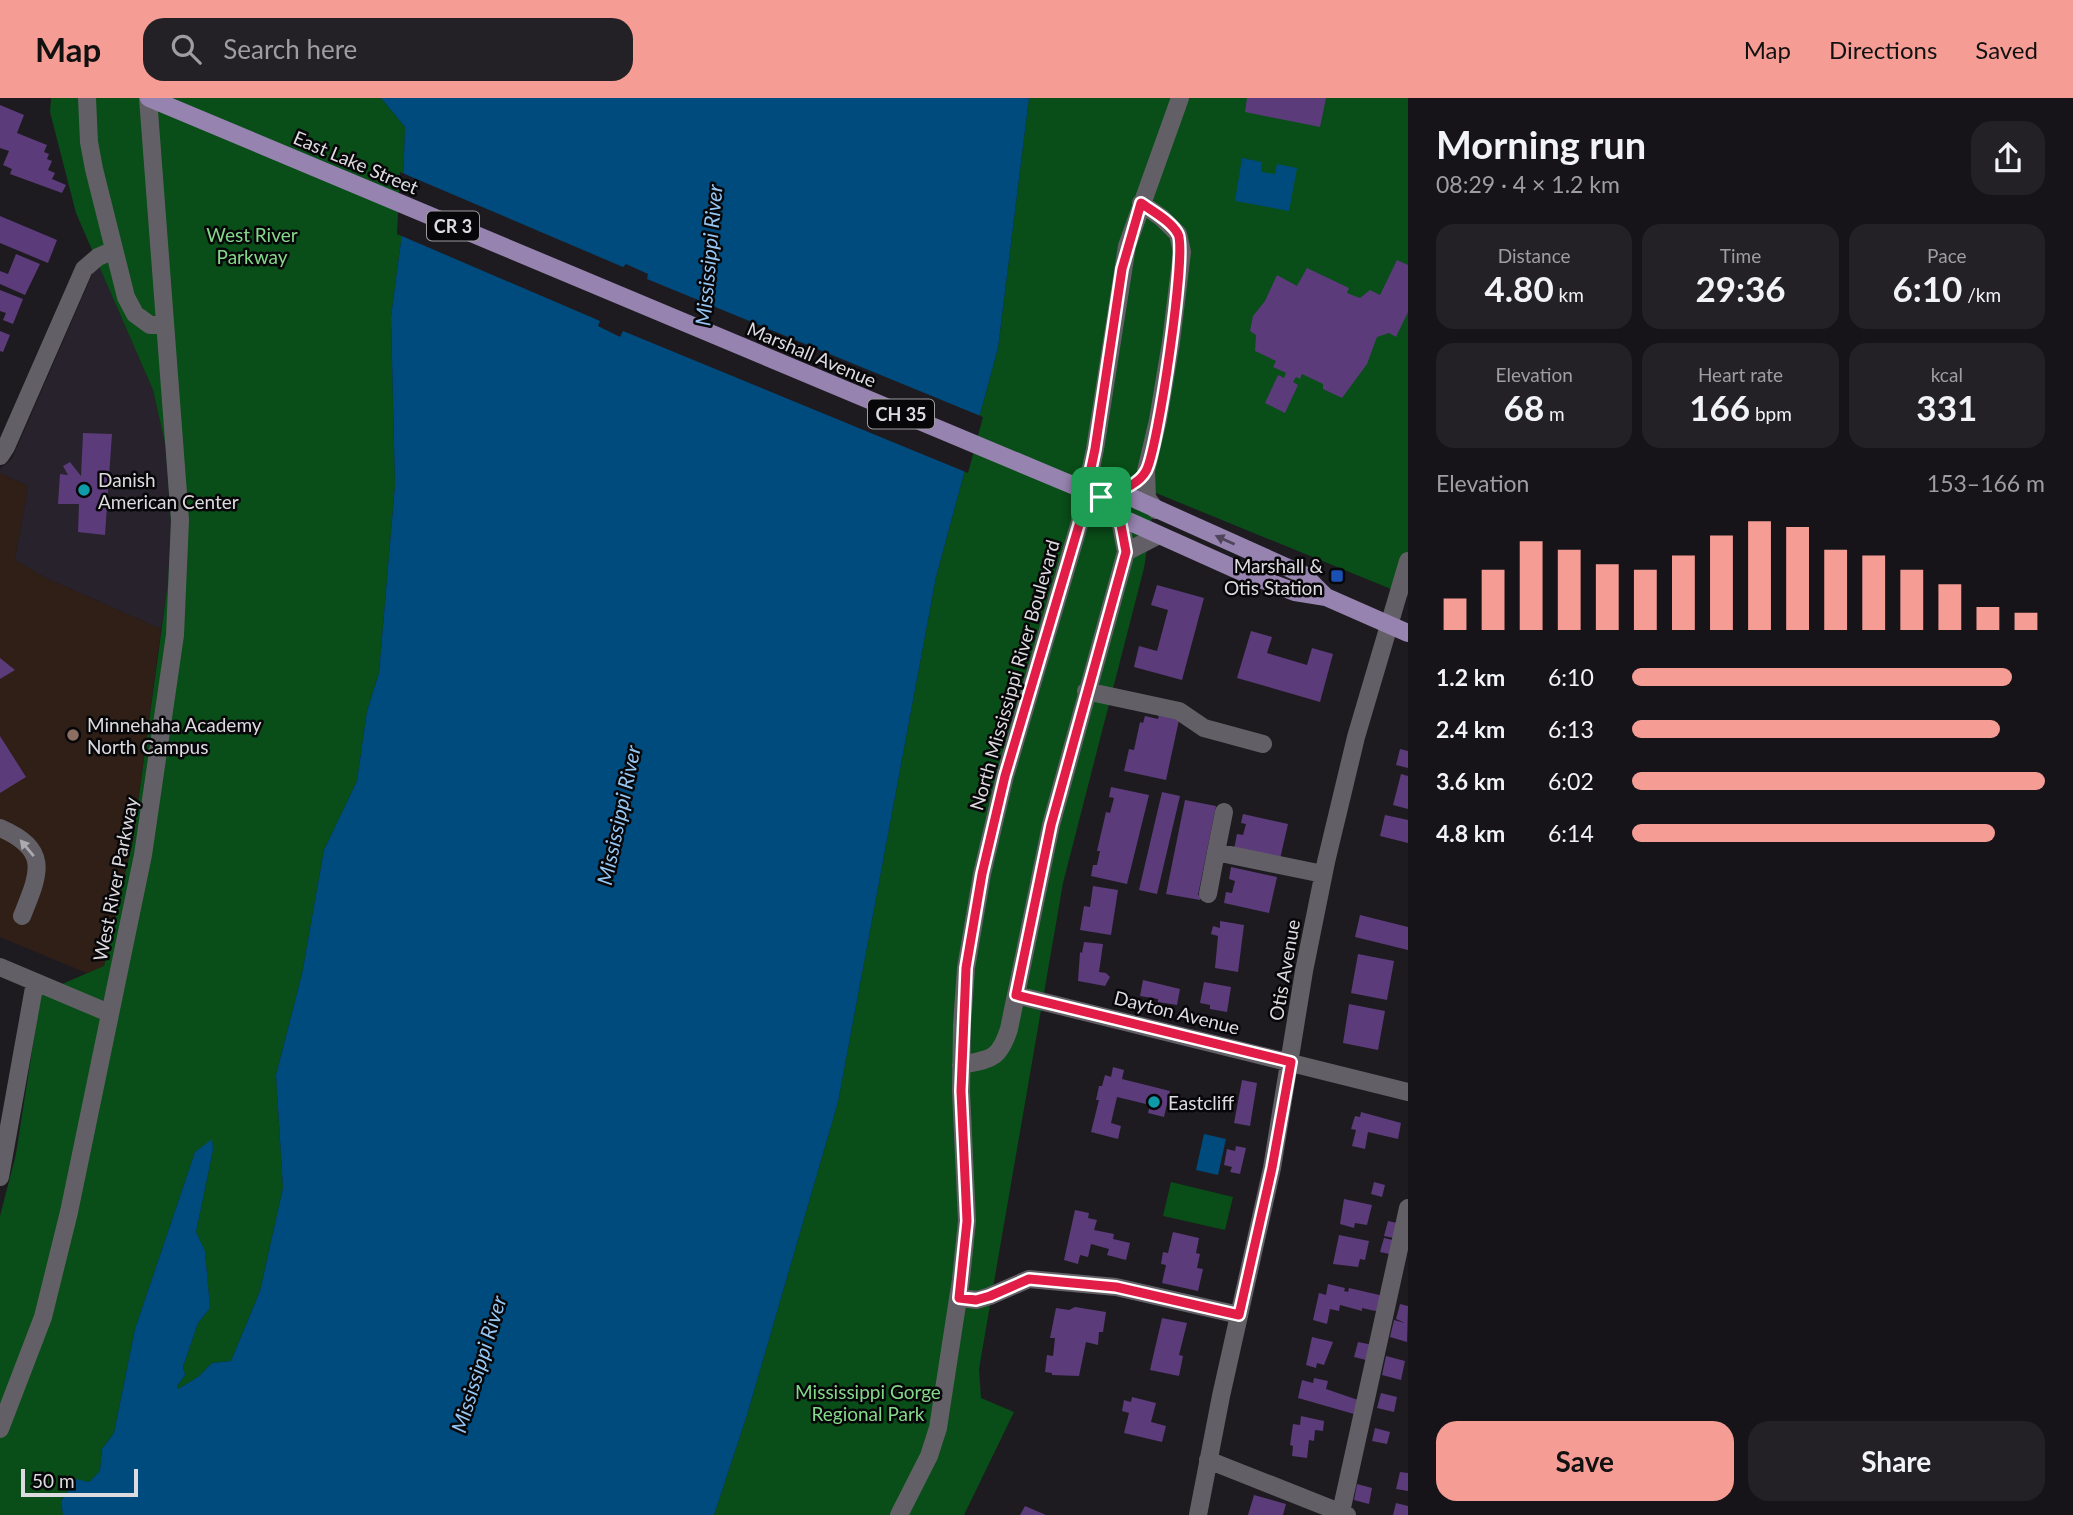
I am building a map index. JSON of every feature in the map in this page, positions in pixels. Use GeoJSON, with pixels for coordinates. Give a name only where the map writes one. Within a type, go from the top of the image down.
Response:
{"type":"FeatureCollection","features":[{"type":"Feature","properties":{"kind":"main road","name":"East Lake Street"},"geometry":{"type":"LineString","coordinates":[[148,98],[702,331]]}},
{"type":"Feature","properties":{"kind":"main road","name":"Marshall Avenue"},"geometry":{"type":"LineString","coordinates":[[702,331],[1101,497],[1115,515],[1159,535],[1295,592],[1326,597],[1408,634]]}},
{"type":"Feature","properties":{"kind":"main road","name":"Marshall Avenue"},"geometry":{"type":"LineString","coordinates":[[1119,492],[1304,575],[1326,597]]}},
{"type":"Feature","properties":{"kind":"main road"},"geometry":{"type":"LineString","coordinates":[[1101,497],[1119,492]]}},
{"type":"Feature","properties":{"kind":"street"},"geometry":{"type":"LineString","coordinates":[[87,98],[91,155],[126,297],[135,314],[150,325],[164,324]]}},
{"type":"Feature","properties":{"kind":"street","name":"West River Parkway"},"geometry":{"type":"LineString","coordinates":[[0,1429],[43,1317],[58,1260],[143,855],[175,635],[180,520],[148,98]]}},
{"type":"Feature","properties":{"kind":"street","name":"North Mississippi River Boulevard"},"geometry":{"type":"LineString","coordinates":[[899,1515],[929,1456],[938,1428],[959,1298],[967,1221],[961,1065],[966,968],[982,874],[1005,776],[1079,525],[1095,449],[1122,269],[1141,203],[1180,98]]}},
{"type":"Feature","properties":{"kind":"street"},"geometry":{"type":"LineString","coordinates":[[1141,203],[1178,233],[1182,251],[1171,342],[1146,471],[1147,498],[1156,510]]}},
{"type":"Feature","properties":{"kind":"street"},"geometry":{"type":"LineString","coordinates":[[0,456],[84,269],[99,257],[114,250]]}},
{"type":"Feature","properties":{"kind":"street"},"geometry":{"type":"LineString","coordinates":[[1119,492],[1146,471]]}},
{"type":"Feature","properties":{"kind":"street"},"geometry":{"type":"LineString","coordinates":[[961,1065],[988,1060],[1003,1049],[1051,825],[1126,552],[1121,525],[1115,515]]}},
{"type":"Feature","properties":{"kind":"street"},"geometry":{"type":"LineString","coordinates":[[1126,552],[1159,535]]}},
{"type":"Feature","properties":{"kind":"street","name":"Otis Avenue"},"geometry":{"type":"LineString","coordinates":[[1198,1515],[1272,1168],[1304,971],[1323,874],[1356,737],[1408,561]]}},
{"type":"Feature","properties":{"kind":"street"},"geometry":{"type":"LineString","coordinates":[[1086,691],[1179,711],[1204,728],[1263,744]]}},
{"type":"Feature","properties":{"kind":"street"},"geometry":{"type":"LineString","coordinates":[[1208,894],[1224,813]]}},
{"type":"Feature","properties":{"kind":"street"},"geometry":{"type":"LineString","coordinates":[[0,828],[26,844],[38,867],[37,879],[22,916]]}},
{"type":"Feature","properties":{"kind":"street"},"geometry":{"type":"LineString","coordinates":[[1216,852],[1323,874]]}},
{"type":"Feature","properties":{"kind":"street"},"geometry":{"type":"LineString","coordinates":[[0,967],[108,1013]]}},
{"type":"Feature","properties":{"kind":"street"},"geometry":{"type":"LineString","coordinates":[[0,1177],[35,982]]}},
{"type":"Feature","properties":{"kind":"street","name":"Dayton Avenue"},"geometry":{"type":"LineString","coordinates":[[1016,995],[1408,1092]]}},
{"type":"Feature","properties":{"kind":"street"},"geometry":{"type":"LineString","coordinates":[[1208,1460],[1344,1514],[1408,1208]]}},
{"type":"Feature","properties":{"kind":"street"},"geometry":{"type":"LineString","coordinates":[[959,1298],[976,1300],[1029,1279],[1116,1287],[1239,1315]]}},
{"type":"Feature","properties":{"kind":"shaded area"},"geometry":{"type":"Polygon","coordinates":[[[95,268],[100,268],[153,390],[166,448],[171,525],[168,582],[161,629],[46,578],[15,560],[28,486],[0,473],[0,469],[12,459],[95,268]]]}},
{"type":"Feature","properties":{"kind":"shaded area","name":"Minnehaha Academy North Campus"},"geometry":{"type":"Polygon","coordinates":[[[0,473],[28,486],[15,560],[46,578],[161,629],[133,840],[104,966],[89,974],[0,937],[0,473]]]}},
{"type":"Feature","properties":{"kind":"green space","name":"West River Parkway"},"geometry":{"type":"Polygon","coordinates":[[[51,98],[381,98],[405,127],[401,241],[391,317],[395,485],[379,673],[367,711],[357,781],[324,850],[302,974],[276,1075],[283,1188],[260,1291],[231,1361],[212,1363],[198,1377],[178,1389],[177,1386],[185,1375],[183,1367],[198,1323],[210,1308],[205,1252],[196,1232],[213,1150],[212,1140],[195,1152],[135,1329],[114,1433],[102,1449],[100,1471],[89,1482],[76,1480],[61,1500],[63,1515],[0,1515],[0,1216],[16,1154],[41,993],[104,966],[133,840],[168,582],[171,525],[166,448],[153,390],[76,213],[50,112],[51,98]]]}},
{"type":"Feature","properties":{"kind":"green space","name":"Mississippi Gorge Regional Park"},"geometry":{"type":"Polygon","coordinates":[[[1029,98],[1408,98],[1408,596],[1156,493],[1144,568],[1063,883],[979,1369],[981,1398],[1014,1412],[964,1515],[714,1515],[747,1415],[838,1102],[936,577],[998,348],[1029,98]]]}},
{"type":"Feature","properties":{"kind":"green space"},"geometry":{"type":"Polygon","coordinates":[[[1171,1182],[1233,1197],[1225,1230],[1163,1216],[1171,1182]]]}},
{"type":"Feature","properties":{"kind":"water","name":"Mississippi River"},"geometry":{"type":"Polygon","coordinates":[[[381,98],[1029,98],[998,348],[936,577],[838,1102],[747,1415],[714,1515],[63,1515],[61,1501],[76,1479],[89,1482],[100,1471],[102,1449],[114,1433],[135,1329],[195,1152],[212,1139],[213,1150],[196,1232],[205,1251],[210,1308],[198,1323],[183,1367],[185,1375],[177,1386],[178,1389],[198,1377],[212,1363],[231,1361],[260,1291],[283,1188],[276,1075],[302,974],[324,850],[357,781],[367,711],[379,673],[395,485],[391,317],[401,241],[405,127],[381,98]]]}},
{"type":"Feature","properties":{"kind":"water"},"geometry":{"type":"Polygon","coordinates":[[[1242,158],[1262,162],[1261,172],[1275,174],[1277,164],[1297,168],[1289,211],[1235,201],[1242,158]]]}},
{"type":"Feature","properties":{"kind":"water"},"geometry":{"type":"Polygon","coordinates":[[[1204,1134],[1226,1139],[1218,1175],[1196,1170],[1204,1134]]]}},
{"type":"Feature","properties":{"kind":"pier"},"geometry":{"type":"Polygon","coordinates":[[[400,172],[623,267],[626,264],[648,274],[647,279],[983,417],[968,473],[623,331],[620,337],[598,326],[600,321],[397,234],[400,172]]]}},
{"type":"Feature","properties":{"kind":"building"},"geometry":{"type":"Polygon","coordinates":[[[1247,98],[1326,98],[1320,127],[1245,112],[1247,98]]]}},
{"type":"Feature","properties":{"kind":"building"},"geometry":{"type":"Polygon","coordinates":[[[0,105],[24,115],[17,133],[47,145],[44,152],[49,154],[47,159],[52,161],[48,170],[55,173],[52,179],[66,185],[62,193],[10,174],[12,169],[3,165],[9,151],[0,148],[0,105]]]}},
{"type":"Feature","properties":{"kind":"building"},"geometry":{"type":"Polygon","coordinates":[[[0,216],[57,240],[48,263],[0,243],[0,216]]]}},
{"type":"Feature","properties":{"kind":"building"},"geometry":{"type":"Polygon","coordinates":[[[16,254],[40,264],[25,295],[0,284],[0,271],[8,274],[16,254]]]}},
{"type":"Feature","properties":{"kind":"building"},"geometry":{"type":"Polygon","coordinates":[[[1397,260],[1408,265],[1408,312],[1396,337],[1389,333],[1377,337],[1367,364],[1342,398],[1323,389],[1323,384],[1302,374],[1300,379],[1296,377],[1293,382],[1298,385],[1285,413],[1265,403],[1278,375],[1284,378],[1286,373],[1273,367],[1276,361],[1255,351],[1256,335],[1250,331],[1253,316],[1265,301],[1277,275],[1297,286],[1307,268],[1349,288],[1347,293],[1360,298],[1370,290],[1380,295],[1397,260]]]}},
{"type":"Feature","properties":{"kind":"building"},"geometry":{"type":"Polygon","coordinates":[[[0,290],[23,299],[13,324],[3,320],[6,313],[0,311],[0,290]]]}},
{"type":"Feature","properties":{"kind":"building"},"geometry":{"type":"Polygon","coordinates":[[[0,331],[10,335],[3,352],[0,351],[0,331]]]}},
{"type":"Feature","properties":{"kind":"building","name":"Danish American Center"},"geometry":{"type":"Polygon","coordinates":[[[83,433],[112,434],[105,535],[78,532],[79,504],[58,504],[60,474],[68,475],[63,466],[70,462],[81,476],[83,433]]]}},
{"type":"Feature","properties":{"kind":"building"},"geometry":{"type":"Polygon","coordinates":[[[1157,585],[1204,598],[1182,680],[1134,667],[1139,646],[1157,651],[1168,610],[1151,605],[1157,585]]]}},
{"type":"Feature","properties":{"kind":"building"},"geometry":{"type":"Polygon","coordinates":[[[1251,631],[1272,637],[1267,653],[1307,665],[1312,648],[1333,654],[1320,702],[1237,678],[1251,631]]]}},
{"type":"Feature","properties":{"kind":"building"},"geometry":{"type":"Polygon","coordinates":[[[0,658],[15,670],[0,679],[0,658]]]}},
{"type":"Feature","properties":{"kind":"building"},"geometry":{"type":"Polygon","coordinates":[[[1159,715],[1179,720],[1166,780],[1124,771],[1129,749],[1134,750],[1140,722],[1143,723],[1145,716],[1158,719],[1159,715]]]}},
{"type":"Feature","properties":{"kind":"building"},"geometry":{"type":"Polygon","coordinates":[[[0,736],[26,777],[0,793],[0,736]]]}},
{"type":"Feature","properties":{"kind":"building"},"geometry":{"type":"Polygon","coordinates":[[[1400,749],[1408,751],[1408,768],[1396,765],[1400,749]]]}},
{"type":"Feature","properties":{"kind":"building"},"geometry":{"type":"Polygon","coordinates":[[[1401,774],[1408,776],[1408,809],[1393,805],[1401,774]]]}},
{"type":"Feature","properties":{"kind":"building"},"geometry":{"type":"Polygon","coordinates":[[[1111,787],[1149,795],[1127,884],[1091,876],[1093,865],[1097,865],[1100,851],[1097,851],[1106,812],[1110,813],[1114,798],[1109,797],[1111,787]]]}},
{"type":"Feature","properties":{"kind":"building"},"geometry":{"type":"Polygon","coordinates":[[[1162,792],[1180,796],[1157,894],[1139,890],[1162,792]]]}},
{"type":"Feature","properties":{"kind":"building"},"geometry":{"type":"Polygon","coordinates":[[[1185,800],[1216,806],[1198,895],[1201,896],[1200,900],[1166,894],[1185,800]]]}},
{"type":"Feature","properties":{"kind":"building"},"geometry":{"type":"Polygon","coordinates":[[[1243,814],[1288,824],[1280,859],[1234,849],[1237,834],[1243,835],[1246,824],[1241,823],[1243,814]]]}},
{"type":"Feature","properties":{"kind":"building"},"geometry":{"type":"Polygon","coordinates":[[[1385,815],[1408,820],[1408,843],[1380,836],[1385,815]]]}},
{"type":"Feature","properties":{"kind":"building"},"geometry":{"type":"Polygon","coordinates":[[[1231,867],[1277,877],[1269,913],[1224,903],[1226,892],[1232,893],[1235,881],[1229,879],[1231,867]]]}},
{"type":"Feature","properties":{"kind":"building"},"geometry":{"type":"Polygon","coordinates":[[[1093,886],[1118,890],[1111,935],[1080,930],[1084,906],[1090,907],[1093,886]]]}},
{"type":"Feature","properties":{"kind":"building"},"geometry":{"type":"Polygon","coordinates":[[[1360,915],[1408,927],[1408,950],[1355,937],[1360,915]]]}},
{"type":"Feature","properties":{"kind":"building"},"geometry":{"type":"Polygon","coordinates":[[[1220,921],[1244,925],[1238,972],[1215,968],[1218,936],[1211,934],[1213,926],[1220,928],[1220,921]]]}},
{"type":"Feature","properties":{"kind":"building"},"geometry":{"type":"Polygon","coordinates":[[[1084,942],[1103,944],[1099,972],[1110,977],[1105,986],[1078,981],[1080,952],[1082,953],[1084,942]]]}},
{"type":"Feature","properties":{"kind":"building"},"geometry":{"type":"Polygon","coordinates":[[[1358,954],[1394,961],[1387,1000],[1351,993],[1358,954]]]}},
{"type":"Feature","properties":{"kind":"building"},"geometry":{"type":"Polygon","coordinates":[[[1143,980],[1180,989],[1177,1005],[1140,996],[1143,980]]]}},
{"type":"Feature","properties":{"kind":"building"},"geometry":{"type":"Polygon","coordinates":[[[1204,982],[1231,987],[1227,1012],[1210,1009],[1210,1005],[1200,1003],[1204,982]]]}},
{"type":"Feature","properties":{"kind":"building"},"geometry":{"type":"Polygon","coordinates":[[[1349,1004],[1385,1011],[1378,1050],[1343,1043],[1349,1004]]]}},
{"type":"Feature","properties":{"kind":"building","name":"Eastcliff"},"geometry":{"type":"Polygon","coordinates":[[[1113,1067],[1124,1070],[1122,1079],[1170,1091],[1164,1117],[1148,1113],[1150,1105],[1117,1097],[1111,1123],[1121,1126],[1118,1139],[1091,1132],[1099,1100],[1096,1100],[1099,1086],[1102,1086],[1105,1075],[1111,1077],[1113,1067]]]}},
{"type":"Feature","properties":{"kind":"building"},"geometry":{"type":"Polygon","coordinates":[[[1242,1080],[1257,1083],[1250,1126],[1234,1123],[1242,1080]]]}},
{"type":"Feature","properties":{"kind":"building"},"geometry":{"type":"Polygon","coordinates":[[[1361,1112],[1401,1123],[1398,1139],[1368,1132],[1365,1149],[1352,1146],[1356,1130],[1351,1129],[1355,1116],[1360,1117],[1361,1112]]]}},
{"type":"Feature","properties":{"kind":"building"},"geometry":{"type":"Polygon","coordinates":[[[1236,1146],[1246,1148],[1240,1174],[1230,1172],[1232,1167],[1224,1165],[1227,1149],[1235,1151],[1236,1146]]]}},
{"type":"Feature","properties":{"kind":"building"},"geometry":{"type":"Polygon","coordinates":[[[1374,1182],[1385,1185],[1382,1197],[1371,1194],[1374,1182]]]}},
{"type":"Feature","properties":{"kind":"building"},"geometry":{"type":"Polygon","coordinates":[[[1344,1199],[1372,1205],[1367,1225],[1355,1223],[1354,1228],[1340,1224],[1344,1199]]]}},
{"type":"Feature","properties":{"kind":"building"},"geometry":{"type":"Polygon","coordinates":[[[1075,1210],[1089,1213],[1088,1218],[1097,1220],[1094,1230],[1114,1234],[1113,1239],[1130,1243],[1126,1260],[1107,1255],[1109,1249],[1091,1244],[1088,1257],[1080,1255],[1078,1264],[1064,1260],[1075,1210]]]}},
{"type":"Feature","properties":{"kind":"building"},"geometry":{"type":"Polygon","coordinates":[[[1388,1221],[1402,1224],[1399,1239],[1384,1236],[1388,1221]]]}},
{"type":"Feature","properties":{"kind":"building"},"geometry":{"type":"Polygon","coordinates":[[[1173,1232],[1199,1238],[1197,1268],[1203,1269],[1198,1291],[1162,1283],[1166,1265],[1161,1264],[1163,1252],[1168,1253],[1173,1232]]]}},
{"type":"Feature","properties":{"kind":"building"},"geometry":{"type":"Polygon","coordinates":[[[1339,1235],[1369,1241],[1365,1260],[1360,1259],[1358,1267],[1333,1264],[1339,1235]]]}},
{"type":"Feature","properties":{"kind":"building"},"geometry":{"type":"Polygon","coordinates":[[[1384,1238],[1397,1241],[1394,1255],[1380,1252],[1384,1238]]]}},
{"type":"Feature","properties":{"kind":"building"},"geometry":{"type":"Polygon","coordinates":[[[1328,1284],[1345,1288],[1344,1291],[1348,1292],[1349,1288],[1384,1296],[1380,1312],[1362,1308],[1362,1311],[1340,1305],[1339,1311],[1330,1309],[1327,1324],[1313,1320],[1319,1293],[1326,1295],[1328,1284]]]}},
{"type":"Feature","properties":{"kind":"building"},"geometry":{"type":"Polygon","coordinates":[[[1400,1304],[1408,1306],[1407,1342],[1390,1337],[1394,1320],[1405,1323],[1396,1319],[1400,1304]]]}},
{"type":"Feature","properties":{"kind":"building"},"geometry":{"type":"Polygon","coordinates":[[[1075,1307],[1106,1312],[1103,1332],[1099,1332],[1098,1345],[1086,1342],[1079,1376],[1052,1375],[1045,1372],[1047,1355],[1053,1356],[1055,1338],[1050,1338],[1056,1308],[1069,1310],[1075,1307]]]}},
{"type":"Feature","properties":{"kind":"building"},"geometry":{"type":"Polygon","coordinates":[[[1162,1318],[1187,1323],[1179,1355],[1183,1356],[1179,1376],[1150,1370],[1162,1318]]]}},
{"type":"Feature","properties":{"kind":"building"},"geometry":{"type":"Polygon","coordinates":[[[1312,1337],[1333,1342],[1324,1365],[1317,1363],[1316,1368],[1306,1365],[1312,1337]]]}},
{"type":"Feature","properties":{"kind":"building"},"geometry":{"type":"Polygon","coordinates":[[[1358,1342],[1373,1345],[1370,1361],[1354,1357],[1358,1342]]]}},
{"type":"Feature","properties":{"kind":"building"},"geometry":{"type":"Polygon","coordinates":[[[1386,1356],[1405,1361],[1401,1380],[1382,1375],[1386,1356]]]}},
{"type":"Feature","properties":{"kind":"building"},"geometry":{"type":"Polygon","coordinates":[[[1314,1378],[1328,1381],[1326,1389],[1358,1400],[1354,1414],[1298,1398],[1302,1380],[1313,1383],[1314,1378]]]}},
{"type":"Feature","properties":{"kind":"building"},"geometry":{"type":"Polygon","coordinates":[[[1381,1393],[1397,1397],[1394,1412],[1377,1408],[1381,1393]]]}},
{"type":"Feature","properties":{"kind":"building"},"geometry":{"type":"Polygon","coordinates":[[[1132,1397],[1156,1403],[1151,1422],[1166,1426],[1162,1442],[1124,1433],[1129,1413],[1122,1411],[1124,1400],[1131,1402],[1132,1397]]]}},
{"type":"Feature","properties":{"kind":"building"},"geometry":{"type":"Polygon","coordinates":[[[1301,1416],[1324,1421],[1323,1431],[1315,1430],[1314,1441],[1309,1440],[1307,1458],[1292,1456],[1293,1446],[1290,1445],[1293,1424],[1300,1425],[1301,1416]]]}},
{"type":"Feature","properties":{"kind":"building"},"geometry":{"type":"Polygon","coordinates":[[[1375,1428],[1390,1432],[1387,1444],[1372,1441],[1375,1428]]]}},
{"type":"Feature","properties":{"kind":"building"},"geometry":{"type":"Polygon","coordinates":[[[1400,1472],[1408,1473],[1408,1491],[1396,1489],[1400,1472]]]}},
{"type":"Feature","properties":{"kind":"building"},"geometry":{"type":"Polygon","coordinates":[[[1357,1484],[1372,1488],[1369,1504],[1354,1500],[1357,1484]]]}},
{"type":"Feature","properties":{"kind":"building"},"geometry":{"type":"Polygon","coordinates":[[[1254,1495],[1286,1504],[1283,1515],[1248,1515],[1254,1495]]]}},
{"type":"Feature","properties":{"kind":"building"},"geometry":{"type":"Polygon","coordinates":[[[1396,1503],[1408,1506],[1408,1515],[1393,1515],[1396,1503]]]}},
{"type":"Feature","properties":{"kind":"building"},"geometry":{"type":"Polygon","coordinates":[[[1025,1506],[1046,1515],[1020,1515],[1025,1506]]]}},
{"type":"Feature","properties":{"kind":"place","name":"Danish American Center"},"geometry":{"type":"Point","coordinates":[84,490]}},
{"type":"Feature","properties":{"kind":"place","name":"Marshall & Otis Station"},"geometry":{"type":"Point","coordinates":[1337,576]}},
{"type":"Feature","properties":{"kind":"place","name":"Minnehaha Academy North Campus"},"geometry":{"type":"Point","coordinates":[73,735]}},
{"type":"Feature","properties":{"kind":"place","name":"Eastcliff"},"geometry":{"type":"Point","coordinates":[1154,1102]}},
{"type":"Feature","properties":{"kind":"route"},"geometry":{"type":"LineString","coordinates":[[1141,203],[1178,233],[1182,251],[1171,342],[1146,471],[1119,492],[1101,497],[1121,525],[1126,552],[1116,580],[1051,825],[1016,995],[1291,1062],[1272,1168],[1239,1315],[1116,1287],[1029,1279],[976,1300],[959,1298],[967,1221],[961,1091],[966,968],[982,874],[1005,776],[1079,525],[1095,449],[1122,269],[1141,203]]}}]}
